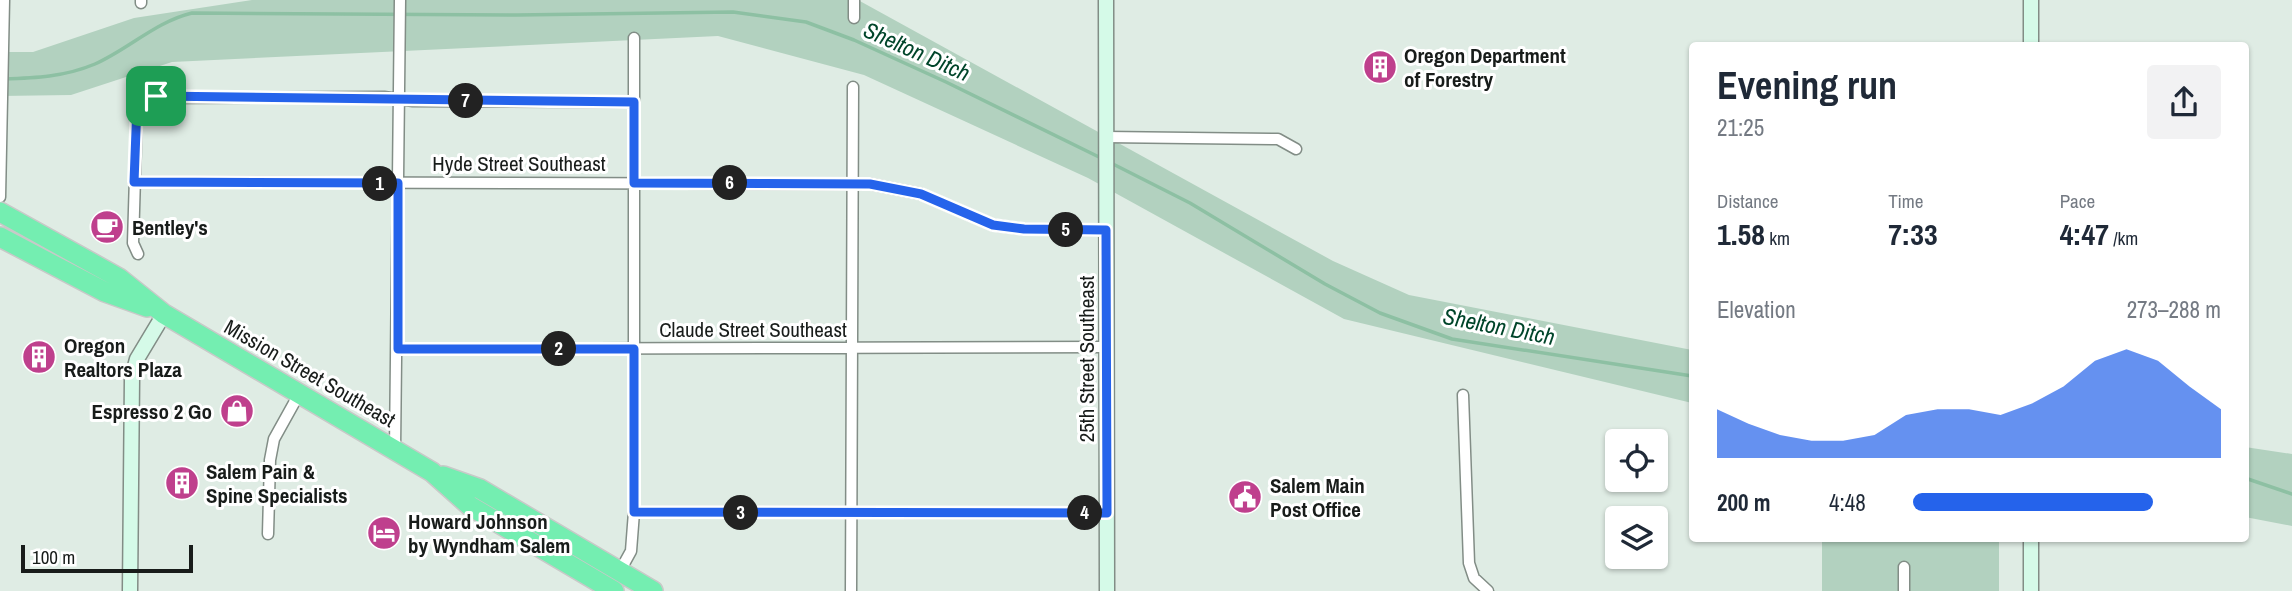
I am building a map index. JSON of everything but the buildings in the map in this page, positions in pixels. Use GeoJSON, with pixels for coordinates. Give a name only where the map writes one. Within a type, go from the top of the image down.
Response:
{"type":"FeatureCollection","features":[{"type":"Feature","properties":{"kind":"highway","name":"Mission Street Southeast"},"geometry":{"type":"LineString","coordinates":[[0,212],[119,278],[164,314],[395,449],[432,472],[470,506],[614,591]]}},
{"type":"Feature","properties":{"kind":"highway","name":"Mission Street Southeast"},"geometry":{"type":"LineString","coordinates":[[0,237],[105,292],[164,314]]}},
{"type":"Feature","properties":{"kind":"highway","name":"Mission Street Southeast"},"geometry":{"type":"LineString","coordinates":[[432,472],[480,489],[653,591]]}},
{"type":"Feature","properties":{"kind":"highway"},"geometry":{"type":"LineString","coordinates":[[563,561],[610,576],[617,576],[620,571]]}},
{"type":"Feature","properties":{"kind":"street"},"geometry":{"type":"LineString","coordinates":[[0,197],[4,0]]}},
{"type":"Feature","properties":{"kind":"street"},"geometry":{"type":"LineString","coordinates":[[395,449],[400,0]]}},
{"type":"Feature","properties":{"kind":"street"},"geometry":{"type":"LineString","coordinates":[[854,0],[854,18]]}},
{"type":"Feature","properties":{"kind":"street","name":"25th Street Southeast"},"geometry":{"type":"LineString","coordinates":[[1106,0],[1107,591]]}},
{"type":"Feature","properties":{"kind":"street"},"geometry":{"type":"LineString","coordinates":[[2031,0],[2031,42]]}},
{"type":"Feature","properties":{"kind":"street"},"geometry":{"type":"LineString","coordinates":[[620,571],[631,551],[634,512],[634,38]]}},
{"type":"Feature","properties":{"kind":"street"},"geometry":{"type":"LineString","coordinates":[[851,591],[853,87]]}},
{"type":"Feature","properties":{"kind":"street"},"geometry":{"type":"LineString","coordinates":[[138,254],[133,243],[136,111],[141,101],[156,96],[634,102]]}},
{"type":"Feature","properties":{"kind":"street"},"geometry":{"type":"LineString","coordinates":[[1105,137],[1278,139],[1296,149]]}},
{"type":"Feature","properties":{"kind":"street","name":"Hyde Street Southeast"},"geometry":{"type":"LineString","coordinates":[[134,182],[851,184],[902,188],[993,225],[1024,229],[1106,230]]}},
{"type":"Feature","properties":{"kind":"street"},"geometry":{"type":"LineString","coordinates":[[130,591],[132,379],[137,359],[164,314]]}},
{"type":"Feature","properties":{"kind":"street","name":"Claude Street Southeast"},"geometry":{"type":"LineString","coordinates":[[398,349],[1107,347]]}},
{"type":"Feature","properties":{"kind":"street"},"geometry":{"type":"LineString","coordinates":[[268,534],[270,460],[274,439],[299,394]]}},
{"type":"Feature","properties":{"kind":"street"},"geometry":{"type":"LineString","coordinates":[[1463,395],[1468,563],[1474,578],[1488,591]]}},
{"type":"Feature","properties":{"kind":"street"},"geometry":{"type":"LineString","coordinates":[[634,512],[1107,513]]}},
{"type":"Feature","properties":{"kind":"street"},"geometry":{"type":"LineString","coordinates":[[2031,542],[2031,591]]}},
{"type":"Feature","properties":{"kind":"street"},"geometry":{"type":"LineString","coordinates":[[1904,567],[1904,591]]}},
{"type":"Feature","properties":{"kind":"green space"},"geometry":{"type":"Polygon","coordinates":[[[252,0],[858,0],[1333,261],[1409,295],[1689,349],[1689,402],[1344,319],[1088,178],[864,75],[718,36],[172,62],[71,95],[0,96],[0,52],[33,52],[134,18],[252,0]]]}},
{"type":"Feature","properties":{"kind":"green space"},"geometry":{"type":"Polygon","coordinates":[[[2249,448],[2292,454],[2292,526],[2249,518],[2249,448]]]}},
{"type":"Feature","properties":{"kind":"green space"},"geometry":{"type":"Polygon","coordinates":[[[1822,542],[1999,542],[1999,591],[1822,591],[1822,542]]]}},
{"type":"Feature","properties":{"kind":"waterway","name":"Shelton Ditch"},"geometry":{"type":"LineString","coordinates":[[3,79],[49,76],[95,64],[154,29],[192,13],[517,15],[733,12],[806,22],[854,40],[1101,158]]}},
{"type":"Feature","properties":{"kind":"waterway","name":"Shelton Ditch"},"geometry":{"type":"LineString","coordinates":[[1111,163],[1190,203],[1325,284],[1380,313],[1452,339],[1689,376]]}},
{"type":"Feature","properties":{"kind":"waterway","name":"Shelton Ditch"},"geometry":{"type":"LineString","coordinates":[[2249,479],[2292,494]]}},
{"type":"Feature","properties":{"kind":"place","name":"Oregon Department of Forestry"},"geometry":{"type":"Point","coordinates":[1380,67]}},
{"type":"Feature","properties":{"kind":"place","name":"Bentley's"},"geometry":{"type":"Point","coordinates":[107,227]}},
{"type":"Feature","properties":{"kind":"place","name":"Oregon Realtors Plaza"},"geometry":{"type":"Point","coordinates":[39,357]}},
{"type":"Feature","properties":{"kind":"place","name":"Espresso 2 Go"},"geometry":{"type":"Point","coordinates":[237,411]}},
{"type":"Feature","properties":{"kind":"place","name":"Salem Pain & Spine Specialists"},"geometry":{"type":"Point","coordinates":[182,483]}},
{"type":"Feature","properties":{"kind":"place","name":"Salem Main Post Office"},"geometry":{"type":"Point","coordinates":[1245,497]}},
{"type":"Feature","properties":{"kind":"place","name":"Howard Johnson by Wyndham Salem"},"geometry":{"type":"Point","coordinates":[384,533]}},
{"type":"Feature","properties":{"kind":"route"},"geometry":{"type":"LineString","coordinates":[[156,96],[634,102],[634,183],[870,184],[902,188],[921,194],[993,225],[1024,229],[1106,230],[1107,513],[634,512],[634,349],[398,349],[398,183],[134,182],[137,105],[156,96]]}}]}
